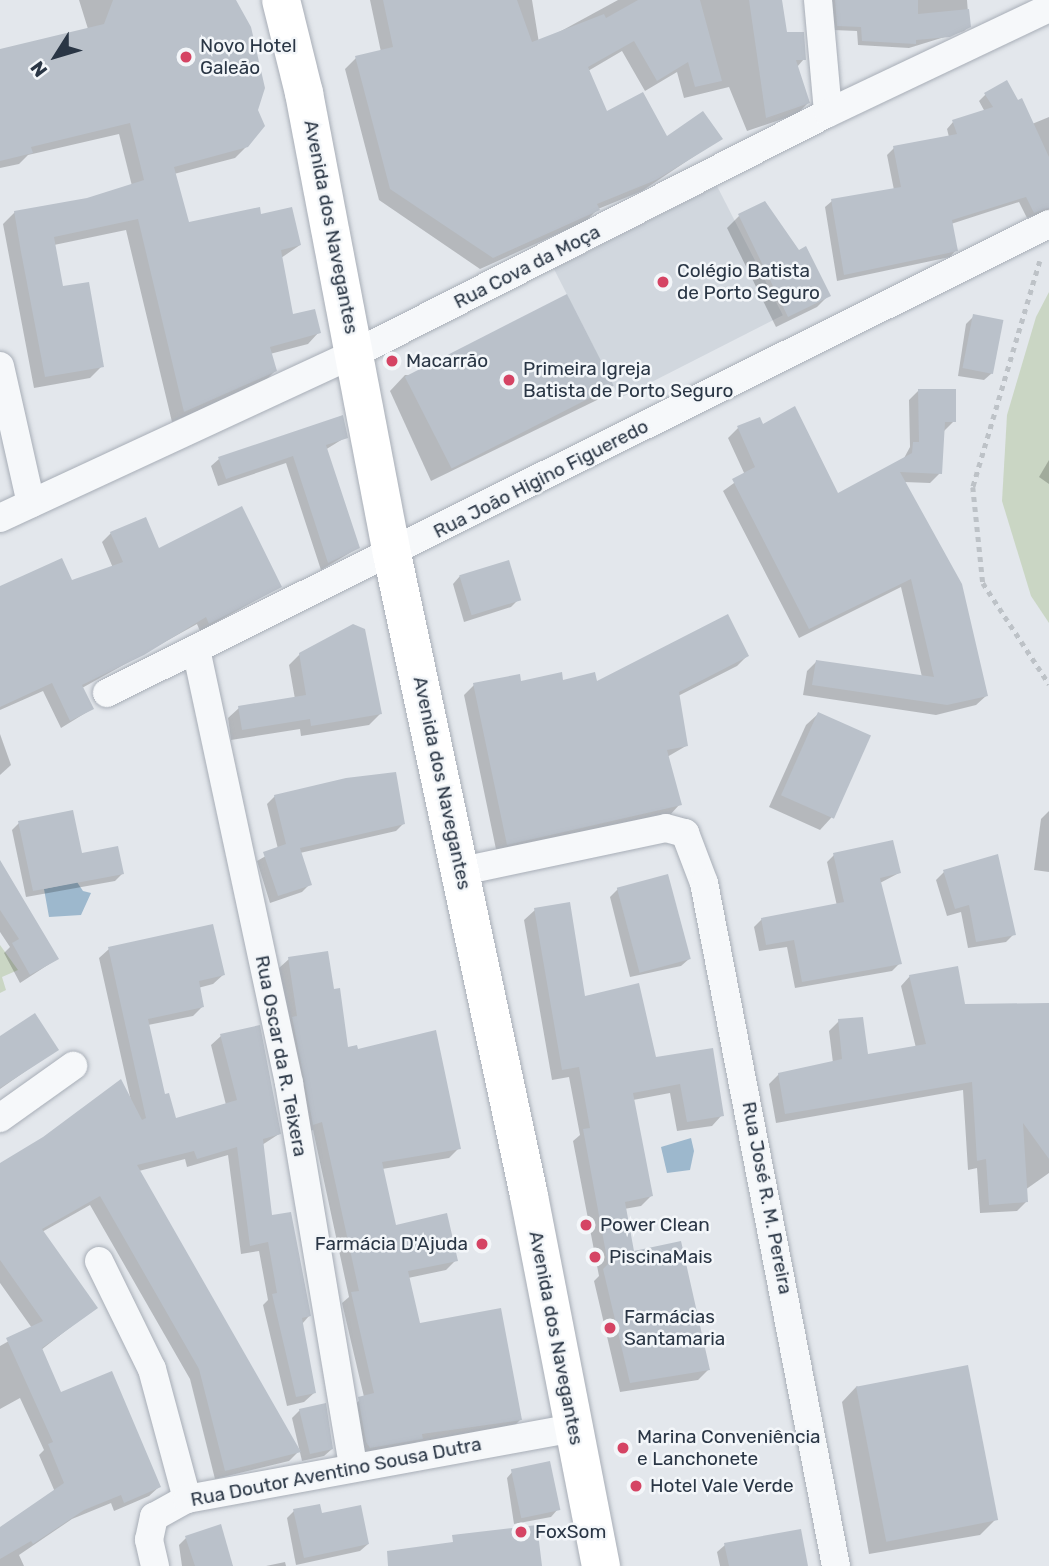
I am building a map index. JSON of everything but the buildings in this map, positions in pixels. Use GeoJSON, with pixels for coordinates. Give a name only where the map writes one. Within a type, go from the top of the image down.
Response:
{"type":"FeatureCollection","features":[{"type":"Feature","properties":{"kind":"main road","name":"Avenida dos Navegantes"},"geometry":{"type":"LineString","coordinates":[[281,0],[356,353],[392,554],[462,871],[601,1566]]}},
{"type":"Feature","properties":{"kind":"street"},"geometry":{"type":"LineString","coordinates":[[818,0],[828,113]]}},
{"type":"Feature","properties":{"kind":"street","name":"Rua Cova da Moça"},"geometry":{"type":"LineString","coordinates":[[0,518],[356,353],[828,113],[1049,8]]}},
{"type":"Feature","properties":{"kind":"street","name":"Rua João Higino Figueredo"},"geometry":{"type":"LineString","coordinates":[[107,693],[1047,237]]}},
{"type":"Feature","properties":{"kind":"street"},"geometry":{"type":"LineString","coordinates":[[0,366],[31,504]]}},
{"type":"Feature","properties":{"kind":"street","name":"Rua Oscar da R. Teixera"},"geometry":{"type":"LineString","coordinates":[[196,649],[289,1083],[353,1465]]}},
{"type":"Feature","properties":{"kind":"street","name":"Rua José R. M. Pereira"},"geometry":{"type":"LineString","coordinates":[[462,871],[666,828],[685,833],[705,883],[836,1566]]}},
{"type":"Feature","properties":{"kind":"street"},"geometry":{"type":"LineString","coordinates":[[0,1118],[73,1066]]}},
{"type":"Feature","properties":{"kind":"street"},"geometry":{"type":"LineString","coordinates":[[99,1261],[152,1369],[187,1499]]}},
{"type":"Feature","properties":{"kind":"street","name":"Rua Doutor Aventino Sousa Dutra"},"geometry":{"type":"LineString","coordinates":[[155,1566],[149,1541],[154,1517],[187,1499],[353,1465],[572,1429]]}},
{"type":"Feature","properties":{"kind":"path"},"geometry":{"type":"LineString","coordinates":[[1047,237],[973,487],[983,583],[1049,684]]}},
{"type":"Feature","properties":{"kind":"shaded area","name":"Colégio Batista de Porto Seguro"},"geometry":{"type":"Polygon","coordinates":[[[717,186],[783,315],[620,398],[554,269],[717,186]]]}},
{"type":"Feature","properties":{"kind":"green space"},"geometry":{"type":"Polygon","coordinates":[[[1049,292],[1049,623],[1031,596],[1002,501],[1007,415],[1036,317],[1049,292]]]}},
{"type":"Feature","properties":{"kind":"green space"},"geometry":{"type":"Polygon","coordinates":[[[0,945],[18,970],[2,977],[6,990],[0,993],[0,945]]]}},
{"type":"Feature","properties":{"kind":"water"},"geometry":{"type":"Polygon","coordinates":[[[77,882],[83,891],[91,893],[81,915],[49,917],[44,889],[77,882]]]}},
{"type":"Feature","properties":{"kind":"water"},"geometry":{"type":"Polygon","coordinates":[[[691,1138],[694,1151],[690,1170],[667,1173],[661,1147],[691,1138]]]}},
{"type":"Feature","properties":{"kind":"place","name":"Novo Hotel Galeão"},"geometry":{"type":"Point","coordinates":[186,57]}},
{"type":"Feature","properties":{"kind":"place","name":"Colégio Batista de Porto Seguro"},"geometry":{"type":"Point","coordinates":[663,282]}},
{"type":"Feature","properties":{"kind":"place","name":"Macarrão"},"geometry":{"type":"Point","coordinates":[392,361]}},
{"type":"Feature","properties":{"kind":"place","name":"Primeira Igreja Batista de Porto Seguro"},"geometry":{"type":"Point","coordinates":[509,380]}},
{"type":"Feature","properties":{"kind":"place","name":"Power Clean"},"geometry":{"type":"Point","coordinates":[586,1225]}},
{"type":"Feature","properties":{"kind":"place","name":"Farmácia D'Ajuda"},"geometry":{"type":"Point","coordinates":[482,1244]}},
{"type":"Feature","properties":{"kind":"place","name":"PiscinaMais"},"geometry":{"type":"Point","coordinates":[595,1257]}},
{"type":"Feature","properties":{"kind":"place","name":"Farmácias Santamaria"},"geometry":{"type":"Point","coordinates":[610,1328]}},
{"type":"Feature","properties":{"kind":"place","name":"Marina Conveniência e Lanchonete"},"geometry":{"type":"Point","coordinates":[623,1448]}},
{"type":"Feature","properties":{"kind":"place","name":"Hotel Vale Verde"},"geometry":{"type":"Point","coordinates":[636,1486]}},
{"type":"Feature","properties":{"kind":"place","name":"FoxSom"},"geometry":{"type":"Point","coordinates":[521,1532]}}]}
